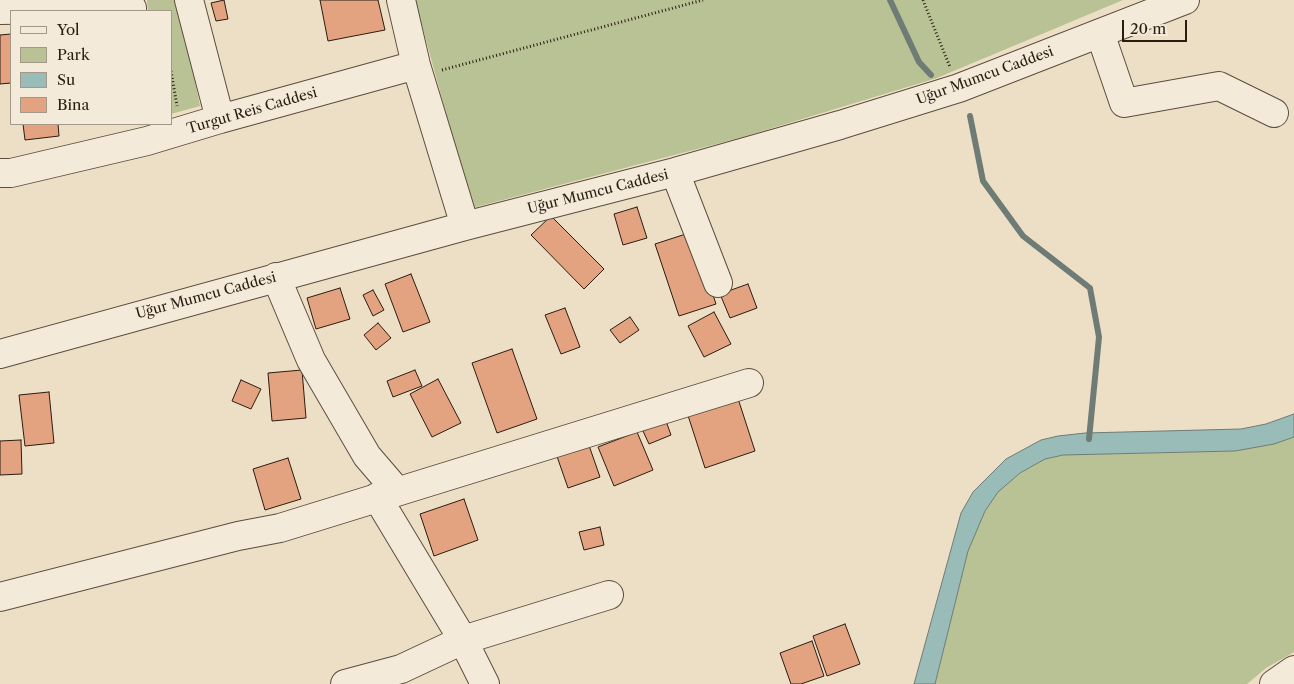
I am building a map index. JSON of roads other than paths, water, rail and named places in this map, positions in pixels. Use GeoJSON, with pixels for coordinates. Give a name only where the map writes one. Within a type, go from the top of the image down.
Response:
{"type":"FeatureCollection","features":[{"type":"Feature","properties":{"kind":"street"},"geometry":{"type":"LineString","coordinates":[[189,0],[220,119]]}},
{"type":"Feature","properties":{"kind":"street"},"geometry":{"type":"LineString","coordinates":[[401,0],[416,65],[465,226]]}},
{"type":"Feature","properties":{"kind":"street","name":"Uğur Mumcu Caddesi"},"geometry":{"type":"LineString","coordinates":[[0,354],[465,226],[675,172],[959,88],[1185,0]]}},
{"type":"Feature","properties":{"kind":"street"},"geometry":{"type":"LineString","coordinates":[[0,10],[132,8],[132,10]]}},
{"type":"Feature","properties":{"kind":"street"},"geometry":{"type":"LineString","coordinates":[[1100,33],[1124,102],[1219,86],[1274,113]]}},
{"type":"Feature","properties":{"kind":"street","name":"Turgut Reis Caddesi"},"geometry":{"type":"LineString","coordinates":[[0,173],[11,173],[146,132],[181,131],[416,65]]}},
{"type":"Feature","properties":{"kind":"street"},"geometry":{"type":"LineString","coordinates":[[675,172],[718,283]]}},
{"type":"Feature","properties":{"kind":"street"},"geometry":{"type":"LineString","coordinates":[[276,277],[311,360],[387,494],[464,640],[485,684]]}},
{"type":"Feature","properties":{"kind":"street"},"geometry":{"type":"LineString","coordinates":[[0,597],[238,536],[280,528],[749,383]]}},
{"type":"Feature","properties":{"kind":"street"},"geometry":{"type":"LineString","coordinates":[[346,684],[401,669],[464,640],[609,595]]}},
{"type":"Feature","properties":{"kind":"street"},"geometry":{"type":"LineString","coordinates":[[1274,684],[1294,670]]}},
{"type":"Feature","properties":{"kind":"water"},"geometry":{"type":"Polygon","coordinates":[[[1294,414],[1294,437],[1274,444],[1235,451],[1063,455],[1045,459],[1020,473],[998,492],[985,511],[968,551],[935,684],[914,684],[961,513],[973,492],[1006,459],[1041,440],[1058,436],[1085,433],[1241,429],[1266,424],[1294,414]]]}},
{"type":"Feature","properties":{"kind":"waterway"},"geometry":{"type":"LineString","coordinates":[[890,0],[919,62],[931,75]]}},
{"type":"Feature","properties":{"kind":"waterway"},"geometry":{"type":"LineString","coordinates":[[970,116],[983,181],[1023,236],[1090,288],[1099,337],[1089,439]]}}]}
